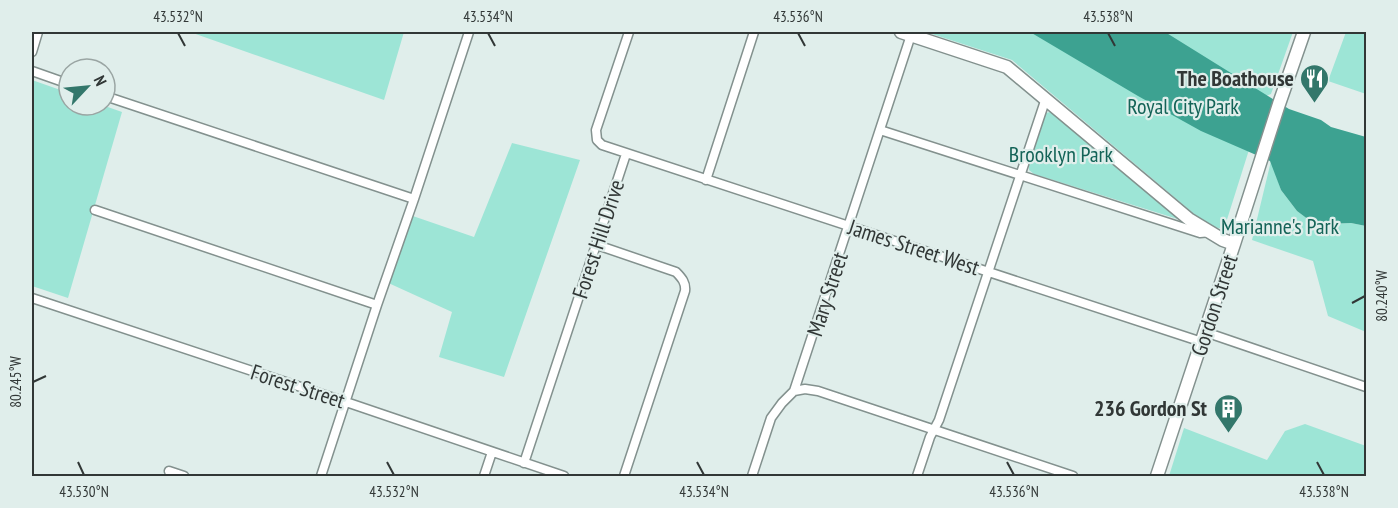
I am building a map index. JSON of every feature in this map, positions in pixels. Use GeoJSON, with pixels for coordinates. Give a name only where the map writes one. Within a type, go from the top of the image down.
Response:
{"type":"FeatureCollection","features":[{"type":"Feature","properties":{"kind":"main road","name":"Gordon Street"},"geometry":{"type":"LineString","coordinates":[[1157,477],[1304,32]]}},
{"type":"Feature","properties":{"kind":"main road"},"geometry":{"type":"LineString","coordinates":[[906,33],[1007,67],[1190,219],[1234,244]]}},
{"type":"Feature","properties":{"kind":"street"},"geometry":{"type":"LineString","coordinates":[[32,52],[38,32]]}},
{"type":"Feature","properties":{"kind":"street"},"geometry":{"type":"LineString","coordinates":[[321,477],[469,32]]}},
{"type":"Feature","properties":{"kind":"street","name":"Forest Hill Drive"},"geometry":{"type":"LineString","coordinates":[[524,463],[626,154],[602,145],[596,135],[629,32]]}},
{"type":"Feature","properties":{"kind":"street"},"geometry":{"type":"LineString","coordinates":[[706,180],[754,32]]}},
{"type":"Feature","properties":{"kind":"street","name":"Mary Street"},"geometry":{"type":"LineString","coordinates":[[754,476],[771,418],[794,392],[880,130],[906,33]]}},
{"type":"Feature","properties":{"kind":"street"},"geometry":{"type":"LineString","coordinates":[[32,71],[57,80]]}},
{"type":"Feature","properties":{"kind":"street"},"geometry":{"type":"LineString","coordinates":[[917,477],[939,420],[1046,98]]}},
{"type":"Feature","properties":{"kind":"street"},"geometry":{"type":"LineString","coordinates":[[117,100],[414,199]]}},
{"type":"Feature","properties":{"kind":"street"},"geometry":{"type":"LineString","coordinates":[[880,130],[1200,233],[1211,232]]}},
{"type":"Feature","properties":{"kind":"street","name":"James Street West"},"geometry":{"type":"LineString","coordinates":[[626,154],[989,271],[1366,387]]}},
{"type":"Feature","properties":{"kind":"street"},"geometry":{"type":"LineString","coordinates":[[95,210],[377,305]]}},
{"type":"Feature","properties":{"kind":"street"},"geometry":{"type":"LineString","coordinates":[[597,245],[676,272],[685,285],[685,291],[624,477]]}},
{"type":"Feature","properties":{"kind":"street","name":"Forest Street"},"geometry":{"type":"LineString","coordinates":[[32,297],[564,477]]}},
{"type":"Feature","properties":{"kind":"street"},"geometry":{"type":"LineString","coordinates":[[794,392],[805,389],[818,391],[1072,477]]}},
{"type":"Feature","properties":{"kind":"street"},"geometry":{"type":"LineString","coordinates":[[484,477],[492,452]]}},
{"type":"Feature","properties":{"kind":"street"},"geometry":{"type":"LineString","coordinates":[[169,471],[184,477]]}},
{"type":"Feature","properties":{"kind":"green space"},"geometry":{"type":"Polygon","coordinates":[[[190,32],[404,32],[384,100],[190,32]]]}},
{"type":"Feature","properties":{"kind":"green space","name":"Royal City Park"},"geometry":{"type":"Polygon","coordinates":[[[926,32],[1293,32],[1271,94],[1266,96],[1224,229],[1211,227],[1193,213],[1012,60],[926,32]]]}},
{"type":"Feature","properties":{"kind":"green space"},"geometry":{"type":"Polygon","coordinates":[[[1346,32],[1366,32],[1366,94],[1328,81],[1346,32]]]}},
{"type":"Feature","properties":{"kind":"green space"},"geometry":{"type":"Polygon","coordinates":[[[32,80],[57,89],[57,117],[117,117],[117,110],[122,112],[68,298],[32,286],[32,80]]]}},
{"type":"Feature","properties":{"kind":"green space","name":"Brooklyn Park"},"geometry":{"type":"Polygon","coordinates":[[[1046,113],[1056,114],[1184,221],[1034,174],[1029,170],[1029,163],[1046,113]]]}},
{"type":"Feature","properties":{"kind":"green space"},"geometry":{"type":"Polygon","coordinates":[[[512,143],[580,160],[504,377],[439,357],[452,312],[384,281],[407,214],[474,237],[512,143]]]}},
{"type":"Feature","properties":{"kind":"green space","name":"Marianne's Park"},"geometry":{"type":"Polygon","coordinates":[[[1271,161],[1281,190],[1297,211],[1313,223],[1351,223],[1366,226],[1366,332],[1328,316],[1313,261],[1252,240],[1271,161]]]}},
{"type":"Feature","properties":{"kind":"green space"},"geometry":{"type":"Polygon","coordinates":[[[1305,424],[1366,446],[1366,476],[1169,476],[1184,428],[1267,460],[1285,431],[1305,424]]]}},
{"type":"Feature","properties":{"kind":"shaded area"},"geometry":{"type":"Polygon","coordinates":[[[1030,32],[1165,32],[1289,109],[1321,120],[1331,127],[1366,137],[1366,226],[1351,223],[1313,223],[1297,211],[1281,190],[1270,161],[1201,131],[1030,32]]]}},
{"type":"Feature","properties":{"kind":"place","name":"The Boathouse"},"geometry":{"type":"Point","coordinates":[1315,104]}},
{"type":"Feature","properties":{"kind":"place","name":"236 Gordon St"},"geometry":{"type":"Point","coordinates":[1228,434]}}]}
